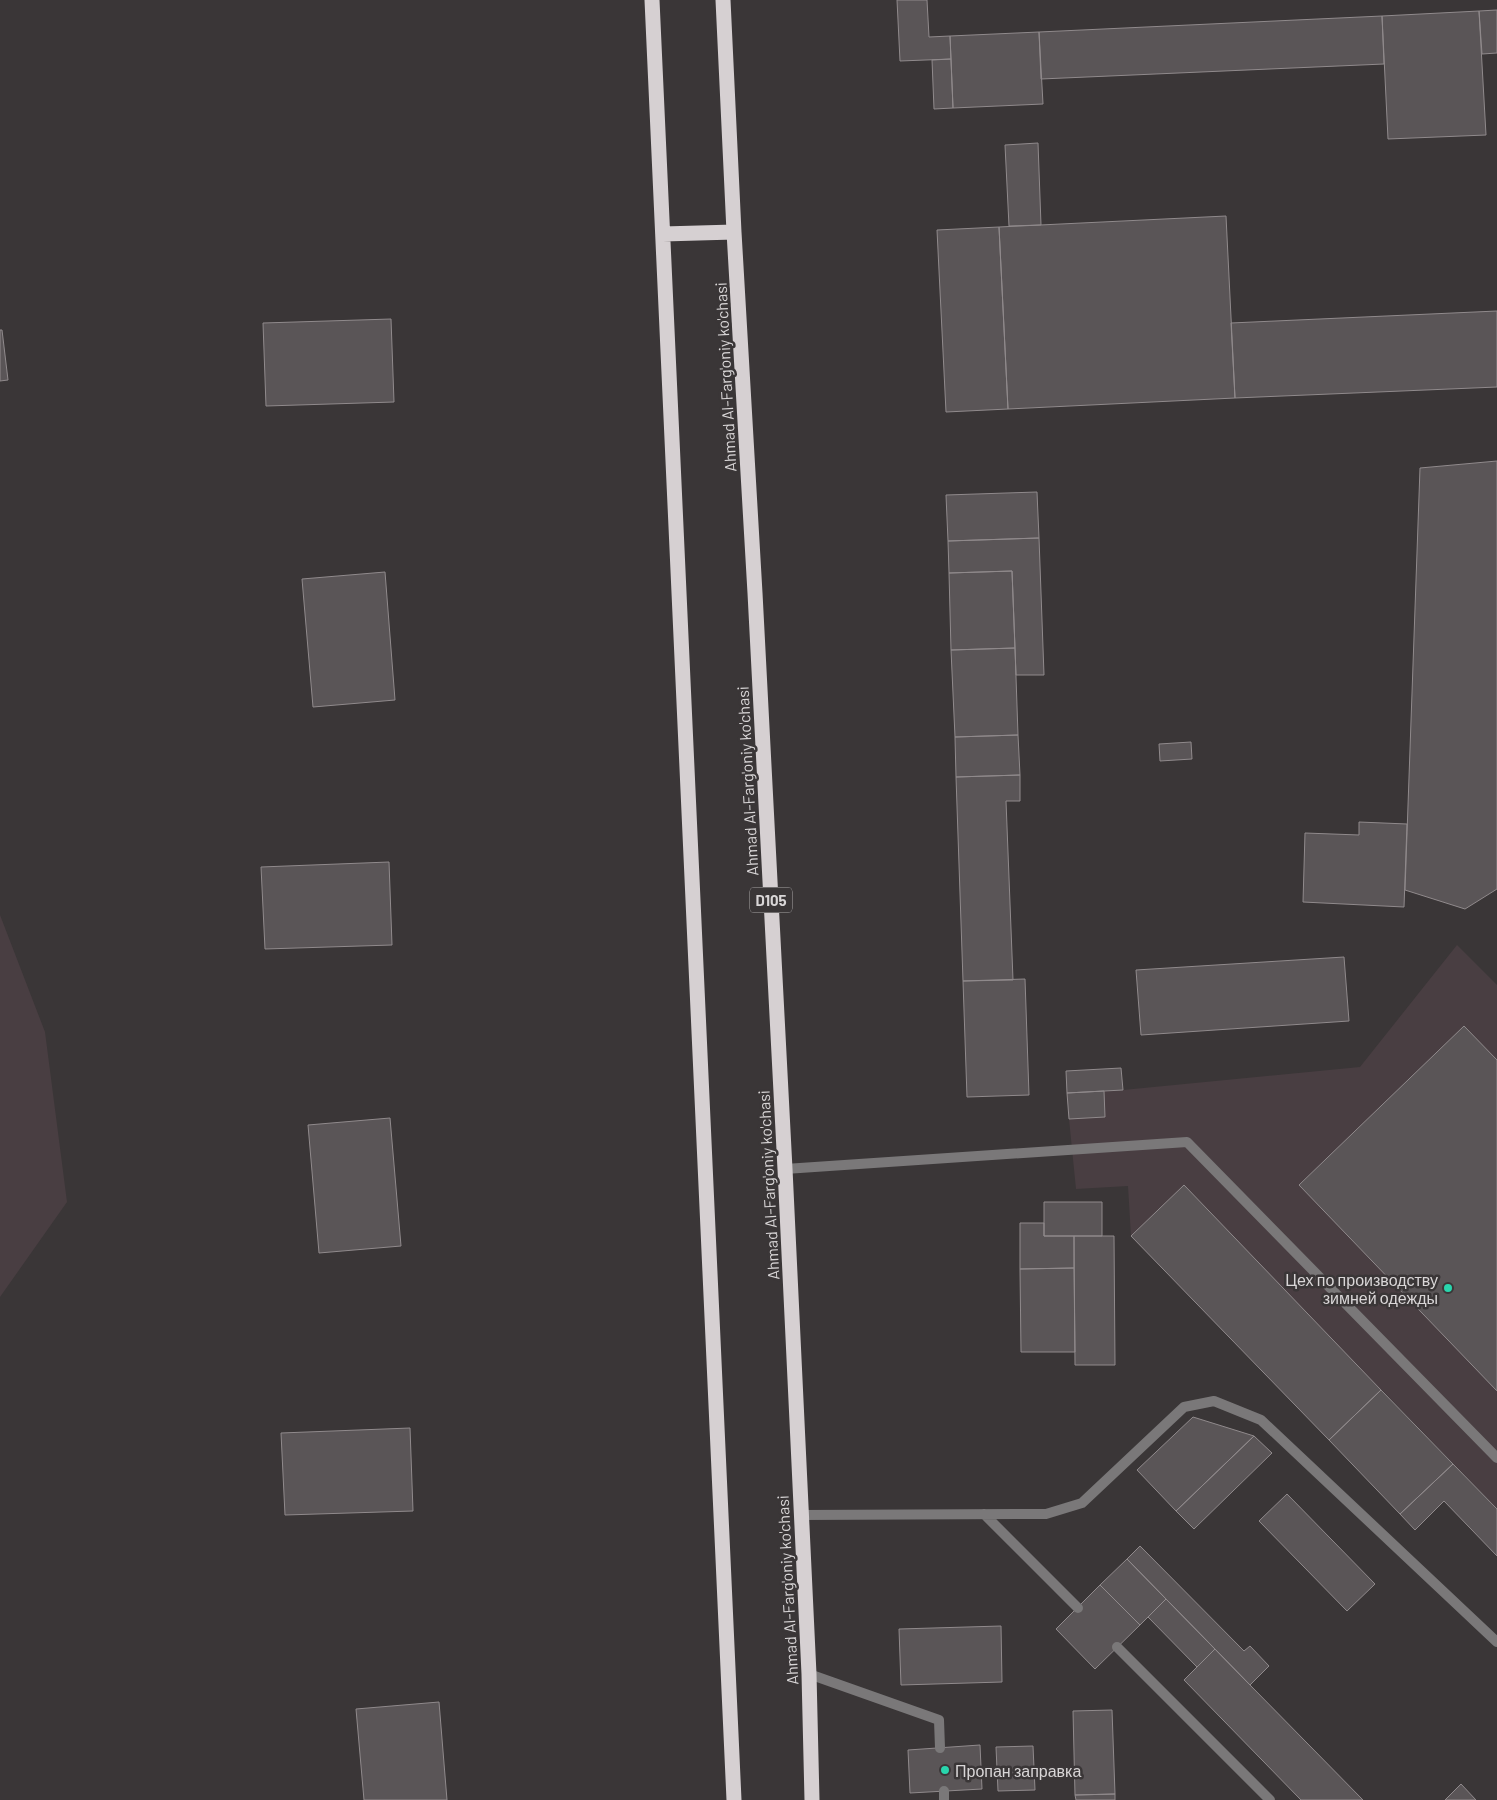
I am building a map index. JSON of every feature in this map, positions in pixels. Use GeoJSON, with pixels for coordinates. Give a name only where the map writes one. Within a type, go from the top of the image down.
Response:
{"type":"FeatureCollection","features":[{"type":"Feature","properties":{"kind":"highway"},"geometry":{"type":"LineString","coordinates":[[652,0],[734,1800]]}},
{"type":"Feature","properties":{"kind":"highway","name":"Ahmad Al-Farg'oniy ko'chasi"},"geometry":{"type":"LineString","coordinates":[[723,0],[785,1169],[809,1674],[812,1800]]}},
{"type":"Feature","properties":{"kind":"highway"},"geometry":{"type":"LineString","coordinates":[[663,234],[734,232]]}},
{"type":"Feature","properties":{"kind":"lane"},"geometry":{"type":"LineString","coordinates":[[785,1169],[1187,1142],[1497,1458]]}},
{"type":"Feature","properties":{"kind":"lane"},"geometry":{"type":"LineString","coordinates":[[801,1515],[1046,1514],[1082,1503],[1184,1407],[1214,1401],[1261,1420],[1497,1642]]}},
{"type":"Feature","properties":{"kind":"lane"},"geometry":{"type":"LineString","coordinates":[[984,1514],[1078,1608]]}},
{"type":"Feature","properties":{"kind":"lane"},"geometry":{"type":"LineString","coordinates":[[1118,1648],[1270,1800]]}},
{"type":"Feature","properties":{"kind":"lane"},"geometry":{"type":"LineString","coordinates":[[809,1674],[939,1720],[940,1748]]}},
{"type":"Feature","properties":{"kind":"shaded area"},"geometry":{"type":"Polygon","coordinates":[[[0,915],[45,1032],[67,1202],[0,1297],[0,915]]]}},
{"type":"Feature","properties":{"kind":"shaded area"},"geometry":{"type":"Polygon","coordinates":[[[1457,945],[1497,985],[1497,1509],[1382,1390],[1329,1440],[1131,1236],[1128,1186],[1076,1189],[1067,1093],[1123,1090],[1360,1067],[1457,945]]]}},
{"type":"Feature","properties":{"kind":"building"},"geometry":{"type":"Polygon","coordinates":[[[897,0],[927,0],[929,37],[950,36],[951,59],[900,61],[897,0]]]}},
{"type":"Feature","properties":{"kind":"building"},"geometry":{"type":"Polygon","coordinates":[[[1497,10],[1497,53],[1482,54],[1479,11],[1497,10]]]}},
{"type":"Feature","properties":{"kind":"building"},"geometry":{"type":"Polygon","coordinates":[[[1479,11],[1486,135],[1388,139],[1382,16],[1479,11]]]}},
{"type":"Feature","properties":{"kind":"building"},"geometry":{"type":"Polygon","coordinates":[[[1382,16],[1384,64],[1041,79],[1039,32],[1382,16]]]}},
{"type":"Feature","properties":{"kind":"building"},"geometry":{"type":"Polygon","coordinates":[[[1039,32],[1043,104],[953,108],[950,36],[1039,32]]]}},
{"type":"Feature","properties":{"kind":"building"},"geometry":{"type":"Polygon","coordinates":[[[951,59],[953,108],[934,109],[932,60],[951,59]]]}},
{"type":"Feature","properties":{"kind":"building"},"geometry":{"type":"Polygon","coordinates":[[[1038,143],[1041,225],[1009,226],[1005,145],[1038,143]]]}},
{"type":"Feature","properties":{"kind":"building"},"geometry":{"type":"Polygon","coordinates":[[[1226,216],[1235,398],[1008,409],[999,227],[1226,216]]]}},
{"type":"Feature","properties":{"kind":"building"},"geometry":{"type":"Polygon","coordinates":[[[999,227],[1008,409],[946,412],[937,230],[999,227]]]}},
{"type":"Feature","properties":{"kind":"building"},"geometry":{"type":"Polygon","coordinates":[[[1497,311],[1497,387],[1235,398],[1231,323],[1497,311]]]}},
{"type":"Feature","properties":{"kind":"building"},"geometry":{"type":"Polygon","coordinates":[[[391,319],[394,402],[266,406],[263,323],[391,319]]]}},
{"type":"Feature","properties":{"kind":"building"},"geometry":{"type":"Polygon","coordinates":[[[0,330],[2,330],[8,380],[0,381],[0,330]]]}},
{"type":"Feature","properties":{"kind":"building"},"geometry":{"type":"Polygon","coordinates":[[[1497,461],[1497,889],[1465,909],[1405,890],[1420,468],[1497,461]]]}},
{"type":"Feature","properties":{"kind":"building"},"geometry":{"type":"Polygon","coordinates":[[[1037,492],[1039,538],[948,541],[946,495],[1037,492]]]}},
{"type":"Feature","properties":{"kind":"building"},"geometry":{"type":"Polygon","coordinates":[[[1039,538],[1044,675],[1016,675],[1012,571],[949,573],[948,541],[1039,538]]]}},
{"type":"Feature","properties":{"kind":"building"},"geometry":{"type":"Polygon","coordinates":[[[1012,571],[1015,648],[951,650],[949,573],[1012,571]]]}},
{"type":"Feature","properties":{"kind":"building"},"geometry":{"type":"Polygon","coordinates":[[[385,572],[395,700],[313,707],[302,579],[385,572]]]}},
{"type":"Feature","properties":{"kind":"building"},"geometry":{"type":"Polygon","coordinates":[[[1015,648],[1018,735],[955,737],[951,650],[1015,648]]]}},
{"type":"Feature","properties":{"kind":"building"},"geometry":{"type":"Polygon","coordinates":[[[1018,735],[1020,775],[956,777],[955,737],[1018,735]]]}},
{"type":"Feature","properties":{"kind":"building"},"geometry":{"type":"Polygon","coordinates":[[[1191,742],[1192,759],[1160,761],[1159,744],[1191,742]]]}},
{"type":"Feature","properties":{"kind":"building"},"geometry":{"type":"Polygon","coordinates":[[[1020,775],[1020,801],[1006,801],[1013,980],[963,981],[956,777],[1020,775]]]}},
{"type":"Feature","properties":{"kind":"building"},"geometry":{"type":"Polygon","coordinates":[[[1359,822],[1407,824],[1404,907],[1303,902],[1305,833],[1359,835],[1359,822]]]}},
{"type":"Feature","properties":{"kind":"building"},"geometry":{"type":"Polygon","coordinates":[[[389,862],[392,945],[265,949],[261,867],[389,862]]]}},
{"type":"Feature","properties":{"kind":"building"},"geometry":{"type":"Polygon","coordinates":[[[1344,957],[1349,1021],[1141,1035],[1136,970],[1344,957]]]}},
{"type":"Feature","properties":{"kind":"building"},"geometry":{"type":"Polygon","coordinates":[[[1025,979],[1029,1095],[967,1097],[963,981],[1025,979]]]}},
{"type":"Feature","properties":{"kind":"building","name":"Цех по производству зимней одежды"},"geometry":{"type":"Polygon","coordinates":[[[1464,1026],[1497,1060],[1497,1391],[1299,1185],[1464,1026]]]}},
{"type":"Feature","properties":{"kind":"building"},"geometry":{"type":"Polygon","coordinates":[[[1121,1068],[1123,1090],[1067,1093],[1066,1071],[1121,1068]]]}},
{"type":"Feature","properties":{"kind":"building"},"geometry":{"type":"Polygon","coordinates":[[[1104,1091],[1105,1117],[1069,1119],[1067,1093],[1104,1091]]]}},
{"type":"Feature","properties":{"kind":"building"},"geometry":{"type":"Polygon","coordinates":[[[390,1118],[401,1246],[319,1253],[308,1125],[390,1118]]]}},
{"type":"Feature","properties":{"kind":"building"},"geometry":{"type":"Polygon","coordinates":[[[1184,1185],[1381,1390],[1329,1440],[1131,1236],[1184,1185]]]}},
{"type":"Feature","properties":{"kind":"building"},"geometry":{"type":"Polygon","coordinates":[[[1044,1202],[1102,1202],[1102,1236],[1044,1236],[1044,1202]]]}},
{"type":"Feature","properties":{"kind":"building"},"geometry":{"type":"Polygon","coordinates":[[[1020,1223],[1044,1223],[1044,1236],[1074,1236],[1074,1268],[1020,1269],[1020,1223]]]}},
{"type":"Feature","properties":{"kind":"building"},"geometry":{"type":"Polygon","coordinates":[[[1074,1236],[1114,1236],[1115,1365],[1075,1365],[1074,1236]]]}},
{"type":"Feature","properties":{"kind":"building"},"geometry":{"type":"Polygon","coordinates":[[[1074,1268],[1075,1352],[1021,1352],[1020,1269],[1074,1268]]]}},
{"type":"Feature","properties":{"kind":"building"},"geometry":{"type":"Polygon","coordinates":[[[1381,1390],[1453,1464],[1400,1514],[1329,1440],[1381,1390]]]}},
{"type":"Feature","properties":{"kind":"building"},"geometry":{"type":"Polygon","coordinates":[[[1193,1417],[1254,1436],[1176,1511],[1137,1470],[1193,1417]]]}},
{"type":"Feature","properties":{"kind":"building"},"geometry":{"type":"Polygon","coordinates":[[[410,1428],[413,1511],[285,1515],[281,1433],[410,1428]]]}},
{"type":"Feature","properties":{"kind":"building"},"geometry":{"type":"Polygon","coordinates":[[[1254,1436],[1272,1453],[1194,1529],[1176,1511],[1254,1436]]]}},
{"type":"Feature","properties":{"kind":"building"},"geometry":{"type":"Polygon","coordinates":[[[1453,1464],[1497,1509],[1497,1556],[1444,1501],[1415,1530],[1400,1514],[1453,1464]]]}},
{"type":"Feature","properties":{"kind":"building"},"geometry":{"type":"Polygon","coordinates":[[[1287,1494],[1375,1584],[1347,1611],[1259,1521],[1287,1494]]]}},
{"type":"Feature","properties":{"kind":"building"},"geometry":{"type":"Polygon","coordinates":[[[1140,1546],[1244,1651],[1250,1646],[1269,1666],[1250,1685],[1127,1559],[1140,1546]]]}},
{"type":"Feature","properties":{"kind":"building"},"geometry":{"type":"Polygon","coordinates":[[[1127,1559],[1166,1599],[1140,1625],[1100,1585],[1127,1559]]]}},
{"type":"Feature","properties":{"kind":"building"},"geometry":{"type":"Polygon","coordinates":[[[1100,1585],[1140,1625],[1095,1669],[1056,1629],[1100,1585]]]}},
{"type":"Feature","properties":{"kind":"building"},"geometry":{"type":"Polygon","coordinates":[[[1166,1599],[1215,1649],[1197,1667],[1148,1617],[1166,1599]]]}},
{"type":"Feature","properties":{"kind":"building"},"geometry":{"type":"Polygon","coordinates":[[[1001,1626],[1002,1682],[901,1685],[899,1629],[1001,1626]]]}},
{"type":"Feature","properties":{"kind":"building"},"geometry":{"type":"Polygon","coordinates":[[[1215,1649],[1363,1800],[1301,1800],[1184,1680],[1215,1649]]]}},
{"type":"Feature","properties":{"kind":"building"},"geometry":{"type":"Polygon","coordinates":[[[439,1702],[447,1800],[364,1800],[356,1709],[439,1702]]]}},
{"type":"Feature","properties":{"kind":"building"},"geometry":{"type":"Polygon","coordinates":[[[1112,1710],[1115,1794],[1075,1795],[1073,1711],[1112,1710]]]}},
{"type":"Feature","properties":{"kind":"building","name":"Пропан заправка"},"geometry":{"type":"Polygon","coordinates":[[[980,1745],[982,1789],[910,1793],[908,1750],[980,1745]]]}},
{"type":"Feature","properties":{"kind":"building"},"geometry":{"type":"Polygon","coordinates":[[[1033,1746],[1035,1790],[998,1791],[996,1747],[1033,1746]]]}},
{"type":"Feature","properties":{"kind":"building"},"geometry":{"type":"Polygon","coordinates":[[[1461,1784],[1476,1800],[1445,1800],[1461,1784]]]}},
{"type":"Feature","properties":{"kind":"building"},"geometry":{"type":"Polygon","coordinates":[[[1115,1794],[1115,1800],[1076,1800],[1075,1795],[1115,1794]]]}},
{"type":"Feature","properties":{"kind":"place","name":"Цех по производству зимней одежды"},"geometry":{"type":"Point","coordinates":[1448,1288]}},
{"type":"Feature","properties":{"kind":"place","name":"Пропан заправка"},"geometry":{"type":"Point","coordinates":[945,1770]}}]}
